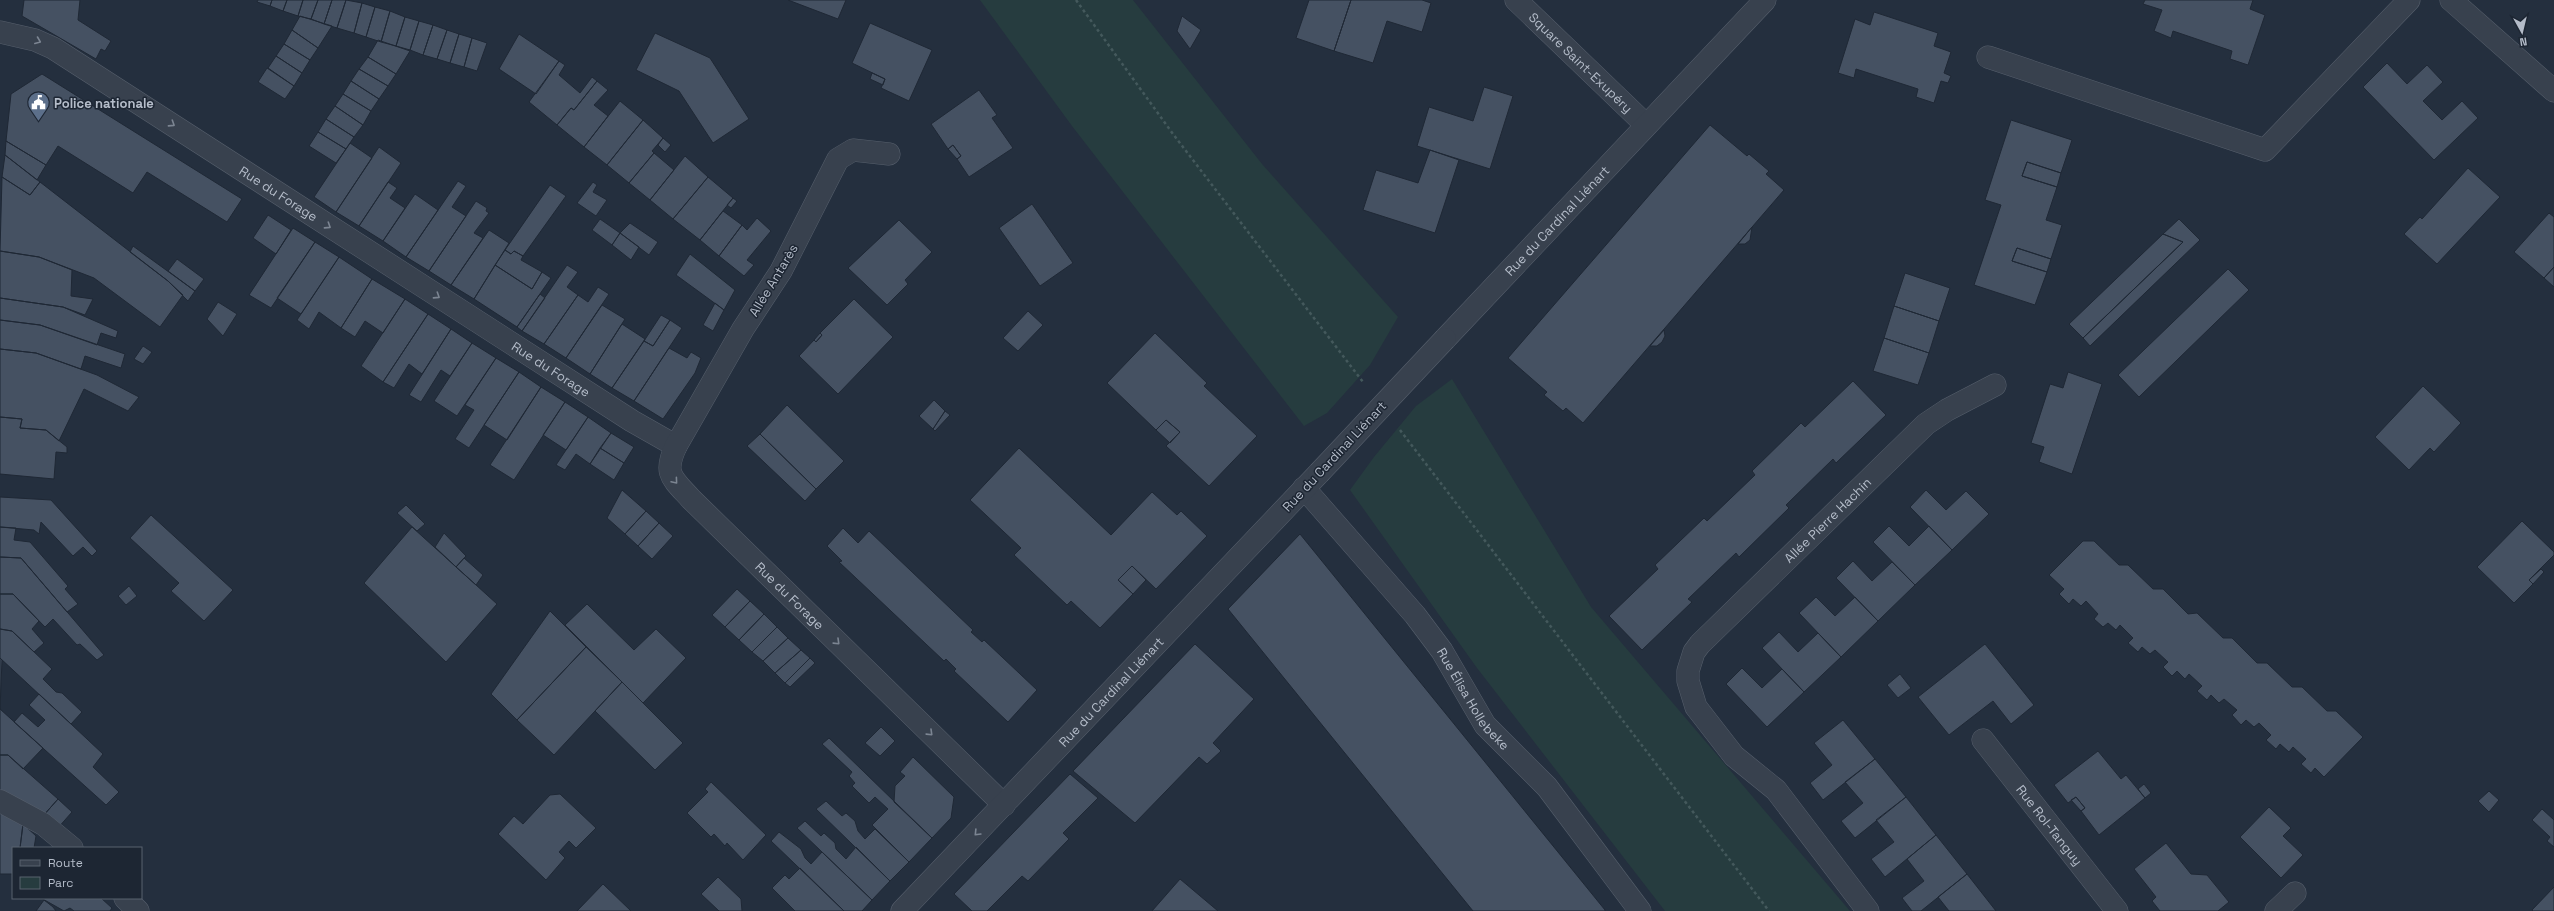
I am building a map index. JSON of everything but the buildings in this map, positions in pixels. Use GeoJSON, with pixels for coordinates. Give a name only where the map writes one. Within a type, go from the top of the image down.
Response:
{"type":"FeatureCollection","features":[{"type":"Feature","properties":{"kind":"street","name":"Square Saint-Exupéry"},"geometry":{"type":"LineString","coordinates":[[1516,0],[1646,125]]}},
{"type":"Feature","properties":{"kind":"street","name":"Rue du Cardinal Liénart"},"geometry":{"type":"LineString","coordinates":[[902,911],[1319,473],[1764,0]]}},
{"type":"Feature","properties":{"kind":"street"},"geometry":{"type":"LineString","coordinates":[[1988,57],[2266,150],[2409,0]]}},
{"type":"Feature","properties":{"kind":"street"},"geometry":{"type":"LineString","coordinates":[[2451,0],[2554,91]]}},
{"type":"Feature","properties":{"kind":"street","name":"Rue du Forage"},"geometry":{"type":"LineString","coordinates":[[0,32],[35,40],[53,48],[632,421],[676,446],[669,461],[668,469],[674,481],[1004,805]]}},
{"type":"Feature","properties":{"kind":"street","name":"Allée Antarès"},"geometry":{"type":"LineString","coordinates":[[676,446],[743,329],[781,271],[838,159],[853,150],[889,154]]}},
{"type":"Feature","properties":{"kind":"street","name":"Allée Pierre Hachin"},"geometry":{"type":"LineString","coordinates":[[1868,911],[1776,790],[1734,756],[1696,707],[1688,681],[1690,662],[1700,644],[1926,424],[1947,410],[1995,384]]}},
{"type":"Feature","properties":{"kind":"street","name":"Rue Élisa Hollebeke"},"geometry":{"type":"LineString","coordinates":[[1304,488],[1415,615],[1442,651],[1485,725],[1547,787],[1640,911]]}},
{"type":"Feature","properties":{"kind":"street","name":"Rue Rol-Tanguy"},"geometry":{"type":"LineString","coordinates":[[1983,740],[2117,911]]}},
{"type":"Feature","properties":{"kind":"street"},"geometry":{"type":"LineString","coordinates":[[0,801],[43,824],[71,847]]}},
{"type":"Feature","properties":{"kind":"street"},"geometry":{"type":"LineString","coordinates":[[2276,911],[2295,892]]}},
{"type":"Feature","properties":{"kind":"street"},"geometry":{"type":"LineString","coordinates":[[126,899],[138,911]]}},
{"type":"Feature","properties":{"kind":"path"},"geometry":{"type":"LineString","coordinates":[[1076,0],[1174,134],[1367,387]]}},
{"type":"Feature","properties":{"kind":"path"},"geometry":{"type":"LineString","coordinates":[[1396,425],[1769,911]]}},
{"type":"Feature","properties":{"kind":"green space"},"geometry":{"type":"Polygon","coordinates":[[[980,0],[1133,0],[1262,164],[1398,317],[1370,365],[1327,413],[1304,426],[1072,126],[980,0]]]}},
{"type":"Feature","properties":{"kind":"green space"},"geometry":{"type":"Polygon","coordinates":[[[1452,379],[1591,607],[1850,911],[1665,911],[1477,668],[1350,490],[1374,457],[1416,406],[1452,379]]]}},
{"type":"Feature","properties":{"kind":"place","name":"Police nationale"},"geometry":{"type":"Point","coordinates":[38,122]}}]}
